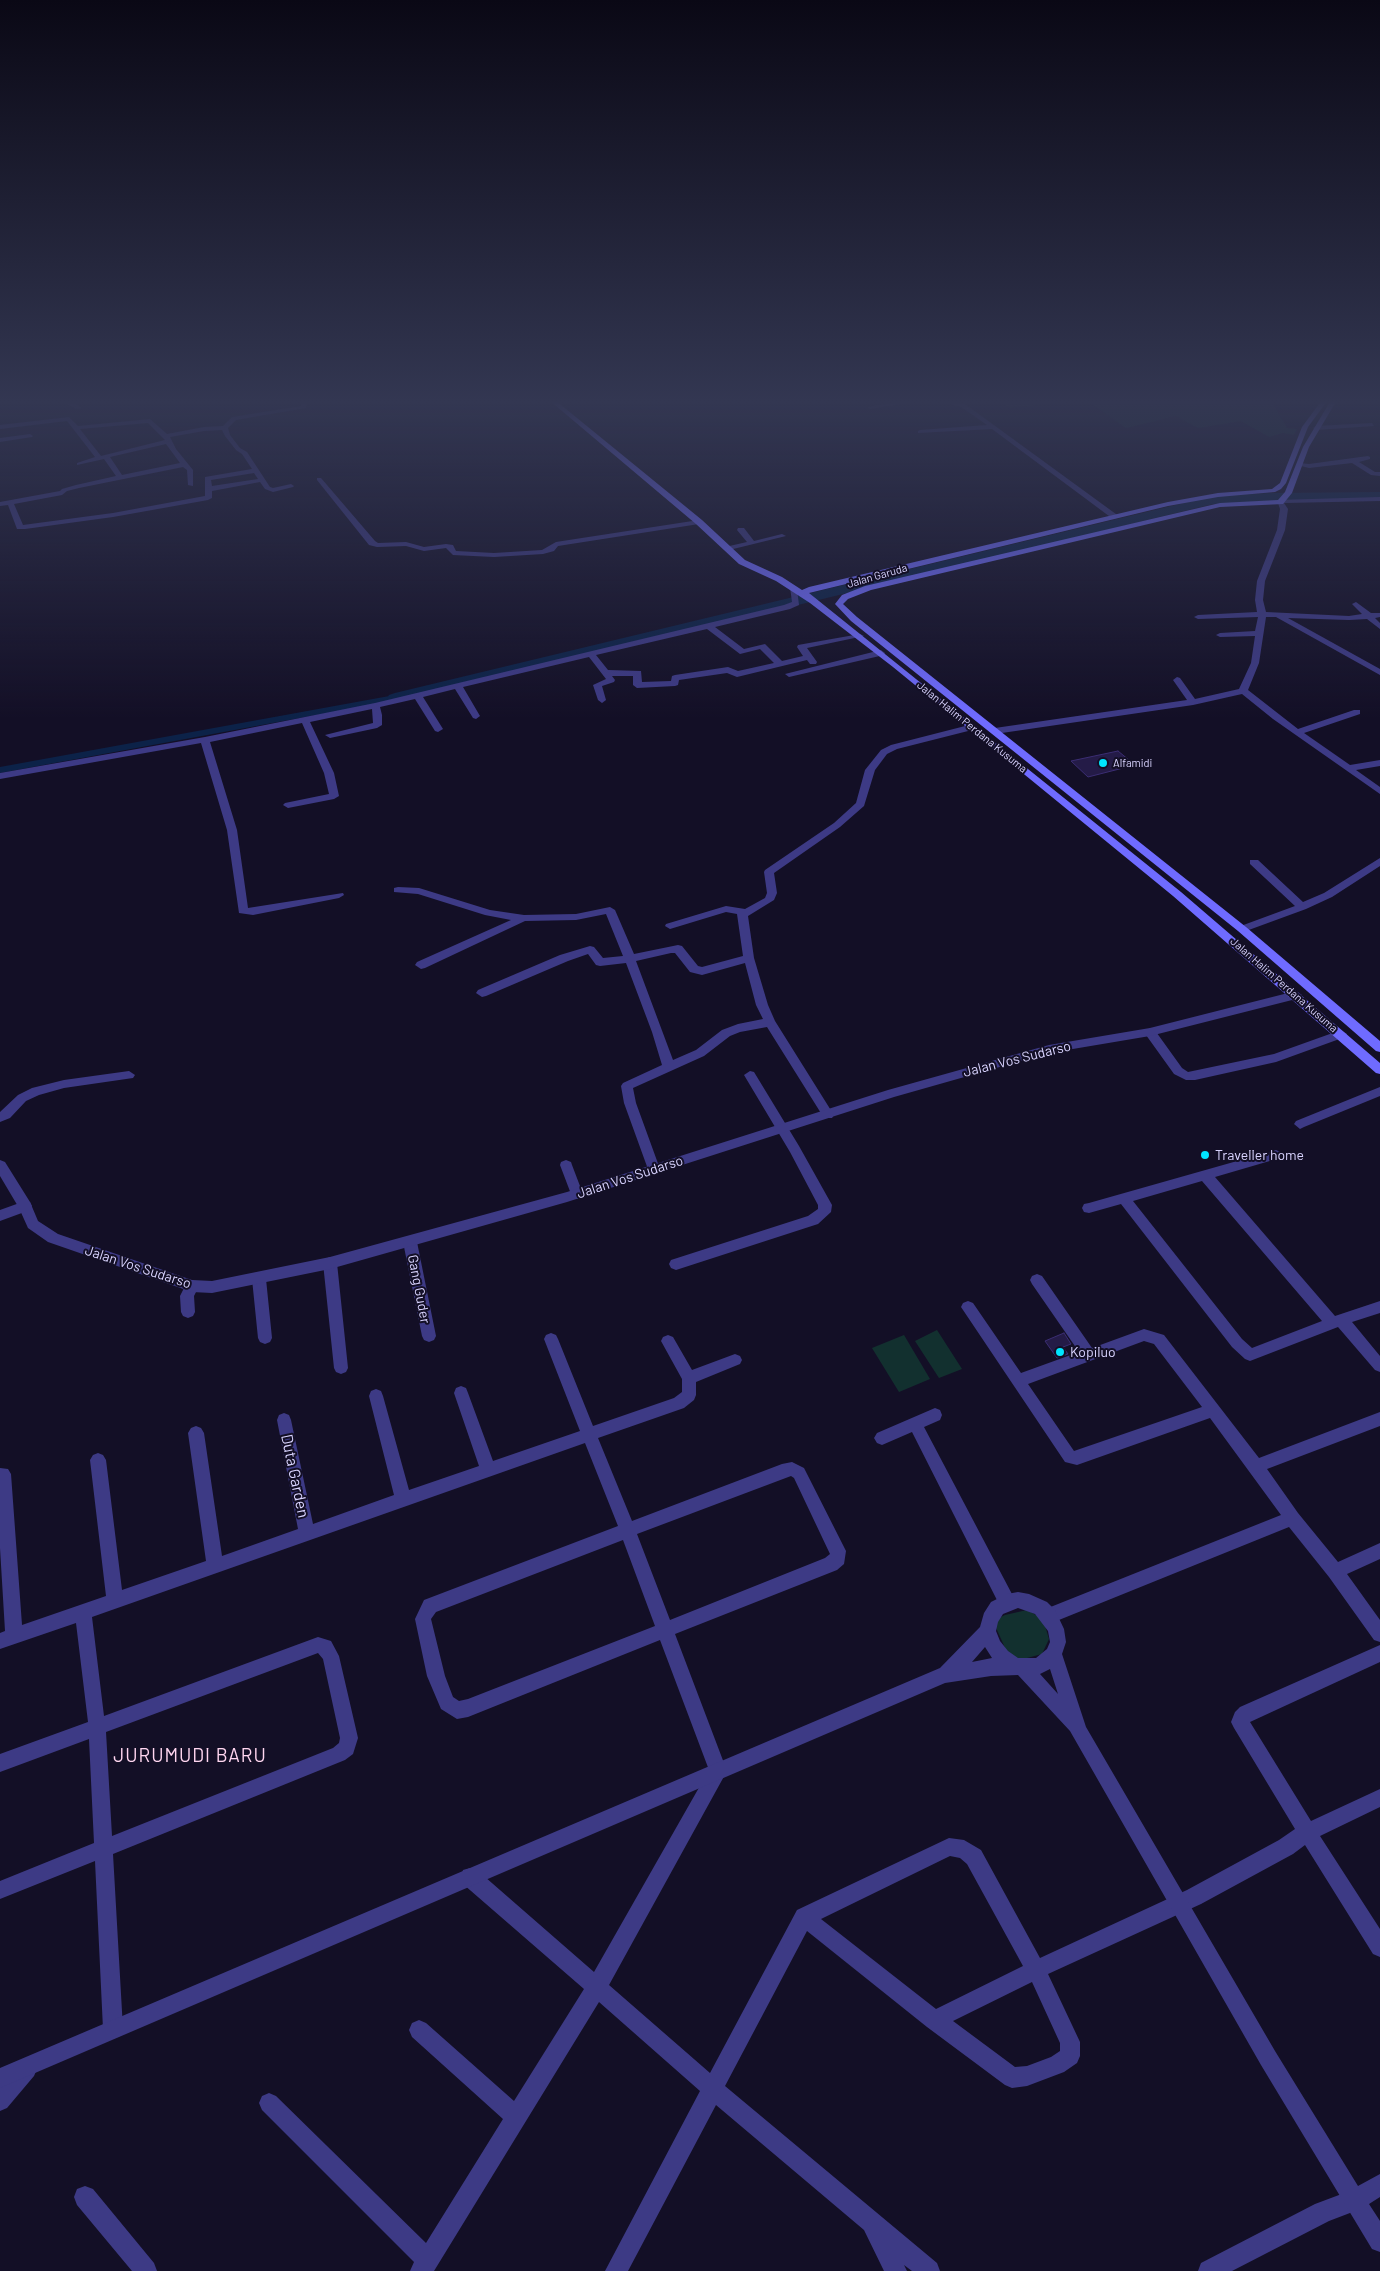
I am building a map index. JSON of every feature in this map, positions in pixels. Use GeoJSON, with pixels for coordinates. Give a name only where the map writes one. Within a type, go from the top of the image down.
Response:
{"type":"FeatureCollection","features":[{"type":"Feature","properties":{"kind":"main road","name":"Jalan Halim Perdana Kusuma"},"geometry":{"type":"LineString","coordinates":[[680,506],[742,562],[779,579],[860,636],[973,727],[1163,882],[1341,1034],[1380,1070]]}},
{"type":"Feature","properties":{"kind":"main road","name":"Jalan Garuda"},"geometry":{"type":"LineString","coordinates":[[804,598],[806,592],[821,586],[1163,506]]}},
{"type":"Feature","properties":{"kind":"main road","name":"Jalan Garuda"},"geometry":{"type":"LineString","coordinates":[[839,604],[845,597],[868,588],[1216,506]]}},
{"type":"Feature","properties":{"kind":"main road"},"geometry":{"type":"LineString","coordinates":[[1112,519],[1121,528]]}},
{"type":"Feature","properties":{"kind":"main road"},"geometry":{"type":"LineString","coordinates":[[779,579],[821,586]]}},
{"type":"Feature","properties":{"kind":"main road","name":"Jalan Halim Perdana Kusuma"},"geometry":{"type":"LineString","coordinates":[[839,604],[854,619],[1242,929],[1380,1048]]}},
{"type":"Feature","properties":{"kind":"main road"},"geometry":{"type":"LineString","coordinates":[[1052,793],[1066,787]]}},
{"type":"Feature","properties":{"kind":"main road"},"geometry":{"type":"LineString","coordinates":[[1104,835],[1119,830]]}},
{"type":"Feature","properties":{"kind":"street"},"geometry":{"type":"LineString","coordinates":[[12,506],[20,527],[25,527],[163,506]]}},
{"type":"Feature","properties":{"kind":"street"},"geometry":{"type":"LineString","coordinates":[[341,506],[372,543],[377,545],[406,544],[424,549],[446,546],[450,547],[453,553],[494,555],[543,552],[551,549],[556,544],[699,522]]}},
{"type":"Feature","properties":{"kind":"street"},"geometry":{"type":"LineString","coordinates":[[1095,506],[1112,519]]}},
{"type":"Feature","properties":{"kind":"street"},"geometry":{"type":"LineString","coordinates":[[996,731],[1218,698],[1243,690],[1255,663],[1260,633],[1262,614],[1259,600],[1261,581],[1281,530],[1284,506]]}},
{"type":"Feature","properties":{"kind":"street"},"geometry":{"type":"LineString","coordinates":[[741,530],[752,543]]}},
{"type":"Feature","properties":{"kind":"street"},"geometry":{"type":"LineString","coordinates":[[728,549],[782,536]]}},
{"type":"Feature","properties":{"kind":"street"},"geometry":{"type":"LineString","coordinates":[[0,776],[205,740],[376,706],[457,685],[532,670],[590,653],[787,607],[804,598]]}},
{"type":"Feature","properties":{"kind":"street"},"geometry":{"type":"LineString","coordinates":[[1356,604],[1380,628]]}},
{"type":"Feature","properties":{"kind":"street"},"geometry":{"type":"LineString","coordinates":[[1198,617],[1262,614],[1369,617],[1380,615]]}},
{"type":"Feature","properties":{"kind":"street"},"geometry":{"type":"LineString","coordinates":[[1275,614],[1380,672]]}},
{"type":"Feature","properties":{"kind":"street"},"geometry":{"type":"LineString","coordinates":[[708,625],[743,652],[762,646],[780,664]]}},
{"type":"Feature","properties":{"kind":"street"},"geometry":{"type":"LineString","coordinates":[[1220,635],[1260,633]]}},
{"type":"Feature","properties":{"kind":"street"},"geometry":{"type":"LineString","coordinates":[[821,668],[808,657],[801,647],[860,636]]}},
{"type":"Feature","properties":{"kind":"street"},"geometry":{"type":"LineString","coordinates":[[590,653],[608,673],[611,680],[597,685],[602,700]]}},
{"type":"Feature","properties":{"kind":"street"},"geometry":{"type":"LineString","coordinates":[[788,674],[881,653]]}},
{"type":"Feature","properties":{"kind":"street"},"geometry":{"type":"LineString","coordinates":[[608,673],[638,673],[637,685],[660,685],[675,683],[675,678],[728,670],[737,674],[808,657]]}},
{"type":"Feature","properties":{"kind":"street"},"geometry":{"type":"LineString","coordinates":[[1177,680],[1193,702]]}},
{"type":"Feature","properties":{"kind":"street"},"geometry":{"type":"LineString","coordinates":[[457,685],[476,716]]}},
{"type":"Feature","properties":{"kind":"street"},"geometry":{"type":"LineString","coordinates":[[1243,690],[1297,732],[1380,791]]}},
{"type":"Feature","properties":{"kind":"street"},"geometry":{"type":"LineString","coordinates":[[418,695],[438,729]]}},
{"type":"Feature","properties":{"kind":"street"},"geometry":{"type":"LineString","coordinates":[[330,735],[377,725],[378,715],[376,706]]}},
{"type":"Feature","properties":{"kind":"street"},"geometry":{"type":"LineString","coordinates":[[1297,732],[1357,712]]}},
{"type":"Feature","properties":{"kind":"street"},"geometry":{"type":"LineString","coordinates":[[288,804],[334,796],[329,773],[305,721]]}},
{"type":"Feature","properties":{"kind":"street"},"geometry":{"type":"LineString","coordinates":[[828,1114],[770,1022],[756,988],[742,915],[769,900],[772,893],[769,872],[837,825],[861,804],[870,770],[884,752],[894,747],[973,727]]}},
{"type":"Feature","properties":{"kind":"street"},"geometry":{"type":"LineString","coordinates":[[205,740],[232,830],[243,911],[253,912],[339,895]]}},
{"type":"Feature","properties":{"kind":"street"},"geometry":{"type":"LineString","coordinates":[[1349,768],[1380,763]]}},
{"type":"Feature","properties":{"kind":"street"},"geometry":{"type":"LineString","coordinates":[[1242,929],[1302,907],[1328,895],[1380,861]]}},
{"type":"Feature","properties":{"kind":"street"},"geometry":{"type":"LineString","coordinates":[[1254,862],[1302,907]]}},
{"type":"Feature","properties":{"kind":"street"},"geometry":{"type":"LineString","coordinates":[[398,890],[419,891],[489,913],[524,918],[576,917],[610,910],[658,1032],[669,1068]]}},
{"type":"Feature","properties":{"kind":"street"},"geometry":{"type":"LineString","coordinates":[[670,926],[726,909],[745,912]]}},
{"type":"Feature","properties":{"kind":"street"},"geometry":{"type":"LineString","coordinates":[[421,965],[524,918]]}},
{"type":"Feature","properties":{"kind":"street"},"geometry":{"type":"LineString","coordinates":[[482,993],[564,958],[590,950],[600,962],[630,959],[670,948],[678,949],[694,969],[702,971],[749,958]]}},
{"type":"Feature","properties":{"kind":"street","name":"Jalan Vos Sudarso"},"geometry":{"type":"LineString","coordinates":[[0,1165],[34,1224],[53,1238],[192,1286],[212,1287],[259,1279],[330,1263],[410,1242],[577,1194],[952,1075],[1049,1049],[1150,1032],[1296,996]]}},
{"type":"Feature","properties":{"kind":"street"},"geometry":{"type":"LineString","coordinates":[[654,1169],[630,1103],[628,1086],[700,1053],[726,1033],[738,1028],[770,1022]]}},
{"type":"Feature","properties":{"kind":"street"},"geometry":{"type":"LineString","coordinates":[[1150,1032],[1178,1071],[1186,1076],[1195,1076],[1276,1058],[1341,1034]]}},
{"type":"Feature","properties":{"kind":"street"},"geometry":{"type":"LineString","coordinates":[[0,1117],[6,1114],[22,1098],[36,1091],[64,1084],[129,1075]]}},
{"type":"Feature","properties":{"kind":"street"},"geometry":{"type":"LineString","coordinates":[[676,1264],[813,1220],[824,1212],[825,1205],[795,1148],[750,1075]]}},
{"type":"Feature","properties":{"kind":"street"},"geometry":{"type":"LineString","coordinates":[[1300,1124],[1380,1091]]}},
{"type":"Feature","properties":{"kind":"street"},"geometry":{"type":"LineString","coordinates":[[1089,1208],[1124,1200],[1276,1156]]}},
{"type":"Feature","properties":{"kind":"street"},"geometry":{"type":"LineString","coordinates":[[566,1165],[577,1194]]}},
{"type":"Feature","properties":{"kind":"street"},"geometry":{"type":"LineString","coordinates":[[1205,1175],[1337,1322],[1380,1366]]}},
{"type":"Feature","properties":{"kind":"street"},"geometry":{"type":"LineString","coordinates":[[1124,1200],[1237,1344],[1250,1355],[1380,1307]]}},
{"type":"Feature","properties":{"kind":"street"},"geometry":{"type":"LineString","coordinates":[[0,1216],[25,1206]]}},
{"type":"Feature","properties":{"kind":"street","name":"Gang Guder"},"geometry":{"type":"LineString","coordinates":[[410,1242],[429,1336]]}},
{"type":"Feature","properties":{"kind":"street"},"geometry":{"type":"LineString","coordinates":[[330,1263],[341,1368]]}},
{"type":"Feature","properties":{"kind":"street"},"geometry":{"type":"LineString","coordinates":[[259,1279],[265,1338]]}},
{"type":"Feature","properties":{"kind":"street"},"geometry":{"type":"LineString","coordinates":[[1037,1280],[1090,1355]]}},
{"type":"Feature","properties":{"kind":"street"},"geometry":{"type":"LineString","coordinates":[[188,1312],[187,1296],[192,1286]]}},
{"type":"Feature","properties":{"kind":"street"},"geometry":{"type":"LineString","coordinates":[[968,1306],[1070,1457],[1077,1458],[1213,1410]]}},
{"type":"Feature","properties":{"kind":"street"},"geometry":{"type":"LineString","coordinates":[[1018,1381],[1144,1336],[1152,1336],[1164,1345],[1256,1466],[1292,1518],[1335,1571],[1380,1634]]}},
{"type":"Feature","properties":{"kind":"street"},"geometry":{"type":"LineString","coordinates":[[551,1340],[628,1531],[718,1771]]}},
{"type":"Feature","properties":{"kind":"street"},"geometry":{"type":"LineString","coordinates":[[3,1474],[7,1639],[307,1532],[679,1404],[689,1395],[689,1378],[668,1341]]}},
{"type":"Feature","properties":{"kind":"street"},"geometry":{"type":"LineString","coordinates":[[689,1378],[735,1360]]}},
{"type":"Feature","properties":{"kind":"street"},"geometry":{"type":"LineString","coordinates":[[462,1393],[488,1469]]}},
{"type":"Feature","properties":{"kind":"street"},"geometry":{"type":"LineString","coordinates":[[376,1396],[403,1499]]}},
{"type":"Feature","properties":{"kind":"street"},"geometry":{"type":"LineString","coordinates":[[882,1438],[935,1415]]}},
{"type":"Feature","properties":{"kind":"street"},"geometry":{"type":"LineString","coordinates":[[1256,1466],[1380,1419]]}},
{"type":"Feature","properties":{"kind":"street","name":"Duta Garden"},"geometry":{"type":"LineString","coordinates":[[284,1420],[307,1532]]}},
{"type":"Feature","properties":{"kind":"street"},"geometry":{"type":"LineString","coordinates":[[915,1424],[1007,1602]]}},
{"type":"Feature","properties":{"kind":"street"},"geometry":{"type":"LineString","coordinates":[[196,1433],[215,1565]]}},
{"type":"Feature","properties":{"kind":"street"},"geometry":{"type":"LineString","coordinates":[[98,1460],[116,1601]]}},
{"type":"Feature","properties":{"kind":"street"},"geometry":{"type":"LineString","coordinates":[[792,1469],[799,1473],[838,1551],[838,1558],[831,1564],[664,1629],[468,1708],[457,1710],[447,1703],[436,1676],[423,1619],[430,1606],[782,1471],[792,1469]]}},
{"type":"Feature","properties":{"kind":"street"},"geometry":{"type":"LineString","coordinates":[[1049,1616],[1292,1518]]}},
{"type":"Feature","properties":{"kind":"street"},"geometry":{"type":"LineString","coordinates":[[1335,1571],[1380,1551]]}},
{"type":"Feature","properties":{"kind":"street"},"geometry":{"type":"LineString","coordinates":[[0,2078],[945,1675],[968,1669],[1019,1667],[1036,1667],[1047,1662],[1054,1654],[1058,1642],[1056,1628],[1049,1616],[1041,1608],[1029,1602],[1018,1600],[1007,1602],[997,1608],[990,1619],[988,1631],[993,1646],[1002,1658],[1019,1667],[1079,1730]]}},
{"type":"Feature","properties":{"kind":"street"},"geometry":{"type":"LineString","coordinates":[[84,1613],[97,1726],[105,1849],[113,2029]]}},
{"type":"Feature","properties":{"kind":"street"},"geometry":{"type":"LineString","coordinates":[[945,1675],[961,1661],[988,1631]]}},
{"type":"Feature","properties":{"kind":"street"},"geometry":{"type":"LineString","coordinates":[[0,1763],[318,1645],[324,1647],[331,1656],[350,1738],[347,1748],[339,1754],[0,1890]]}},
{"type":"Feature","properties":{"kind":"street"},"geometry":{"type":"LineString","coordinates":[[1380,1653],[1246,1713],[1241,1718],[1242,1727],[1380,1947]]}},
{"type":"Feature","properties":{"kind":"street"},"geometry":{"type":"LineString","coordinates":[[1054,1654],[1079,1730],[1272,2066],[1380,2241]]}},
{"type":"Feature","properties":{"kind":"street"},"geometry":{"type":"LineString","coordinates":[[269,2103],[425,2265],[596,1988],[718,1771]]}},
{"type":"Feature","properties":{"kind":"street"},"geometry":{"type":"LineString","coordinates":[[934,2020],[1095,1941],[1178,1905],[1286,1847],[1307,1832],[1380,1798]]}},
{"type":"Feature","properties":{"kind":"street"},"geometry":{"type":"LineString","coordinates":[[616,2271],[804,1917],[949,1847],[964,1849],[974,1857],[1036,1970],[1070,2042],[1070,2056],[1057,2065],[1027,2076],[1012,2078],[934,2020],[804,1917]]}},
{"type":"Feature","properties":{"kind":"street"},"geometry":{"type":"LineString","coordinates":[[470,1877],[713,2089],[929,2271]]}},
{"type":"Feature","properties":{"kind":"street"},"geometry":{"type":"LineString","coordinates":[[419,2030],[517,2117]]}},
{"type":"Feature","properties":{"kind":"street"},"geometry":{"type":"LineString","coordinates":[[0,2102],[30,2065]]}},
{"type":"Feature","properties":{"kind":"street"},"geometry":{"type":"LineString","coordinates":[[1208,2271],[1323,2212],[1355,2200],[1380,2185]]}},
{"type":"Feature","properties":{"kind":"street"},"geometry":{"type":"LineString","coordinates":[[85,2197],[146,2271]]}},
{"type":"Feature","properties":{"kind":"street"},"geometry":{"type":"LineString","coordinates":[[870,2222],[896,2271]]}},
{"type":"Feature","properties":{"kind":"green space"},"geometry":{"type":"Polygon","coordinates":[[[937,1330],[962,1369],[939,1378],[915,1341],[937,1330]]]}},
{"type":"Feature","properties":{"kind":"green space"},"geometry":{"type":"Polygon","coordinates":[[[904,1335],[930,1379],[899,1392],[872,1348],[904,1335]]]}},
{"type":"Feature","properties":{"kind":"green space"},"geometry":{"type":"Polygon","coordinates":[[[1027,1610],[1043,1619],[1049,1639],[1042,1654],[1027,1658],[1015,1658],[1006,1650],[993,1621],[1005,1615],[1027,1610]]]}},
{"type":"Feature","properties":{"kind":"building","name":"Alfamidi"},"geometry":{"type":"Polygon","coordinates":[[[1118,751],[1135,765],[1088,777],[1071,761],[1118,751]]]}},
{"type":"Feature","properties":{"kind":"building","name":"Kopiluo"},"geometry":{"type":"Polygon","coordinates":[[[1064,1333],[1071,1344],[1063,1347],[1068,1354],[1057,1358],[1045,1341],[1064,1333]]]}},
{"type":"Feature","properties":{"kind":"waterway"},"geometry":{"type":"LineString","coordinates":[[395,698],[1188,506]]}},
{"type":"Feature","properties":{"kind":"waterway"},"geometry":{"type":"LineString","coordinates":[[0,770],[395,698]]}},
{"type":"Feature","properties":{"kind":"place","name":"Alfamidi"},"geometry":{"type":"Point","coordinates":[1103,763]}},
{"type":"Feature","properties":{"kind":"place","name":"Traveller home"},"geometry":{"type":"Point","coordinates":[1205,1155]}},
{"type":"Feature","properties":{"kind":"place","name":"Kopiluo"},"geometry":{"type":"Point","coordinates":[1060,1352]}},
{"type":"Feature","properties":{"kind":"district","name":"JURUMUDI BARU"},"geometry":{"type":"Point","coordinates":[190,1756]}}]}
